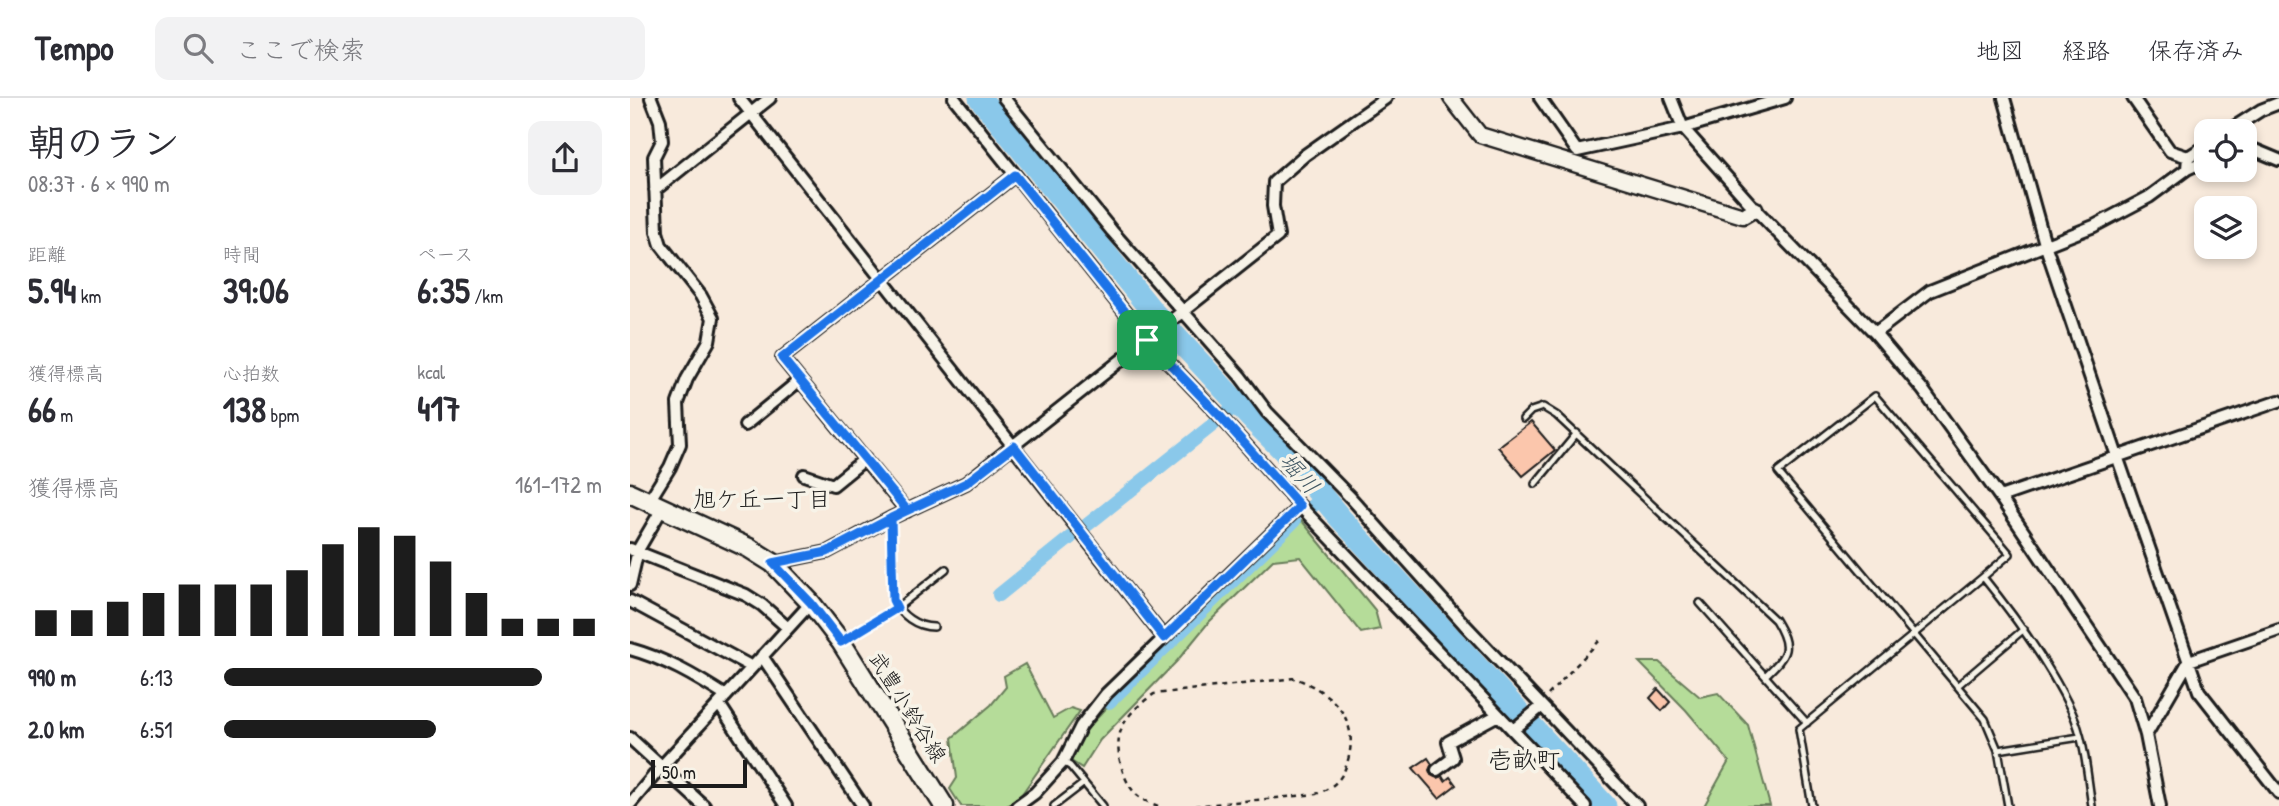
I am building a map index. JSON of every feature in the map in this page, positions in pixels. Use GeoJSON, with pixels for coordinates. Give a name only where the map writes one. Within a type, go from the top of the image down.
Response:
{"type":"FeatureCollection","features":[{"type":"Feature","properties":{"kind":"main road","name":"武豊小鈴谷線"},"geometry":{"type":"LineString","coordinates":[[630,493],[749,548],[773,563],[811,603],[841,642],[944,806]]}},
{"type":"Feature","properties":{"kind":"street"},"geometry":{"type":"LineString","coordinates":[[630,584],[634,549],[680,444],[678,403],[687,379],[709,341],[713,318],[701,296],[661,245],[657,232],[654,157],[662,141],[660,121],[651,98]]}},
{"type":"Feature","properties":{"kind":"street"},"geometry":{"type":"LineString","coordinates":[[739,98],[1164,638]]}},
{"type":"Feature","properties":{"kind":"street"},"geometry":{"type":"LineString","coordinates":[[655,190],[770,98]]}},
{"type":"Feature","properties":{"kind":"street"},"geometry":{"type":"LineString","coordinates":[[954,98],[1147,340],[1219,415],[1300,506],[1585,806]]}},
{"type":"Feature","properties":{"kind":"street"},"geometry":{"type":"LineString","coordinates":[[1004,98],[1182,312],[1240,376],[1267,412],[1351,498],[1541,707],[1637,806]]}},
{"type":"Feature","properties":{"kind":"street"},"geometry":{"type":"LineString","coordinates":[[773,563],[827,552],[966,483],[1278,236],[1273,206],[1274,182],[1305,155],[1386,98]]}},
{"type":"Feature","properties":{"kind":"street"},"geometry":{"type":"LineString","coordinates":[[1451,98],[1480,135],[1743,216],[1755,209]]}},
{"type":"Feature","properties":{"kind":"street"},"geometry":{"type":"LineString","coordinates":[[1540,98],[1577,151],[1683,128],[1785,98]]}},
{"type":"Feature","properties":{"kind":"street"},"geometry":{"type":"LineString","coordinates":[[1671,98],[1683,128],[1755,209],[1875,333],[1923,390],[2000,497],[2135,698],[2146,735],[2160,806]]}},
{"type":"Feature","properties":{"kind":"street"},"geometry":{"type":"LineString","coordinates":[[2004,98],[2045,244],[2199,691],[2279,793]]}},
{"type":"Feature","properties":{"kind":"street"},"geometry":{"type":"LineString","coordinates":[[2133,98],[2170,151],[2188,157]]}},
{"type":"Feature","properties":{"kind":"street"},"geometry":{"type":"LineString","coordinates":[[2247,119],[2279,103]]}},
{"type":"Feature","properties":{"kind":"street"},"geometry":{"type":"LineString","coordinates":[[2257,151],[2279,160]]}},
{"type":"Feature","properties":{"kind":"street"},"geometry":{"type":"LineString","coordinates":[[2188,157],[2194,153]]}},
{"type":"Feature","properties":{"kind":"street"},"geometry":{"type":"LineString","coordinates":[[2188,157],[2188,169]]}},
{"type":"Feature","properties":{"kind":"street"},"geometry":{"type":"LineString","coordinates":[[1875,333],[1930,291],[2105,220],[2149,197],[2194,166]]}},
{"type":"Feature","properties":{"kind":"street"},"geometry":{"type":"LineString","coordinates":[[907,510],[782,358],[1015,175]]}},
{"type":"Feature","properties":{"kind":"street"},"geometry":{"type":"LineString","coordinates":[[745,425],[800,380]]}},
{"type":"Feature","properties":{"kind":"street"},"geometry":{"type":"LineString","coordinates":[[2000,497],[2279,401]]}},
{"type":"Feature","properties":{"kind":"street"},"geometry":{"type":"LineString","coordinates":[[804,475],[833,485],[865,459]]}},
{"type":"Feature","properties":{"kind":"street"},"geometry":{"type":"LineString","coordinates":[[1017,806],[1035,793],[1063,762],[1080,726],[1106,694],[1300,506]]}},
{"type":"Feature","properties":{"kind":"street"},"geometry":{"type":"LineString","coordinates":[[634,549],[746,595],[788,628]]}},
{"type":"Feature","properties":{"kind":"street"},"geometry":{"type":"LineString","coordinates":[[630,601],[752,667]]}},
{"type":"Feature","properties":{"kind":"street"},"geometry":{"type":"LineString","coordinates":[[630,804],[811,603]]}},
{"type":"Feature","properties":{"kind":"street"},"geometry":{"type":"LineString","coordinates":[[2146,735],[2189,661],[2279,630]]}},
{"type":"Feature","properties":{"kind":"street"},"geometry":{"type":"LineString","coordinates":[[630,649],[656,656],[690,673],[723,700],[786,806]]}},
{"type":"Feature","properties":{"kind":"street"},"geometry":{"type":"LineString","coordinates":[[762,656],[863,806]]}},
{"type":"Feature","properties":{"kind":"street"},"geometry":{"type":"LineString","coordinates":[[1513,730],[1541,707]]}},
{"type":"Feature","properties":{"kind":"street"},"geometry":{"type":"LineString","coordinates":[[1437,770],[1453,758],[1448,742],[1499,715]]}},
{"type":"Feature","properties":{"kind":"street"},"geometry":{"type":"LineString","coordinates":[[630,738],[704,806]]}},
{"type":"Feature","properties":{"kind":"lane"},"geometry":{"type":"LineString","coordinates":[[1812,806],[1799,729],[1914,635],[2010,554],[1875,396],[1778,472],[1914,635],[1956,686],[1985,719],[1998,750],[2008,806]]}},
{"type":"Feature","properties":{"kind":"lane"},"geometry":{"type":"LineString","coordinates":[[1523,419],[1531,411],[1543,407],[1556,415],[1774,620],[1784,636],[1787,649],[1783,660],[1765,676]]}},
{"type":"Feature","properties":{"kind":"lane"},"geometry":{"type":"LineString","coordinates":[[1535,484],[1577,433]]}},
{"type":"Feature","properties":{"kind":"lane"},"geometry":{"type":"LineString","coordinates":[[891,518],[893,600],[897,608],[922,627],[934,627]]}},
{"type":"Feature","properties":{"kind":"lane"},"geometry":{"type":"LineString","coordinates":[[841,642],[897,608],[946,569]]}},
{"type":"Feature","properties":{"kind":"lane"},"geometry":{"type":"LineString","coordinates":[[1983,577],[2024,629],[2073,713],[2092,806]]}},
{"type":"Feature","properties":{"kind":"lane"},"geometry":{"type":"LineString","coordinates":[[1699,603],[1807,723]]}},
{"type":"Feature","properties":{"kind":"lane"},"geometry":{"type":"LineString","coordinates":[[1956,686],[2024,629]]}},
{"type":"Feature","properties":{"kind":"lane"},"geometry":{"type":"LineString","coordinates":[[1998,750],[2080,737]]}},
{"type":"Feature","properties":{"kind":"lane"},"geometry":{"type":"LineString","coordinates":[[1063,762],[1070,766],[1103,806]]}},
{"type":"Feature","properties":{"kind":"lane"},"geometry":{"type":"LineString","coordinates":[[1054,806],[1084,783]]}},
{"type":"Feature","properties":{"kind":"path"},"geometry":{"type":"LineString","coordinates":[[1541,707],[1542,701],[1603,637]]}},
{"type":"Feature","properties":{"kind":"path"},"geometry":{"type":"LineString","coordinates":[[1158,806],[1135,794],[1125,778],[1119,749],[1120,731],[1141,703],[1154,694],[1294,678],[1314,685],[1333,700],[1346,718],[1352,735],[1350,753],[1345,772],[1334,787],[1316,794],[1195,806]]}},
{"type":"Feature","properties":{"kind":"green space"},"geometry":{"type":"Polygon","coordinates":[[[1302,521],[1375,610],[1380,629],[1361,633],[1300,557],[1273,560],[1208,623],[1177,661],[1100,740],[1082,768],[1071,761],[1085,731],[1129,684],[1284,532],[1302,521]]]}},
{"type":"Feature","properties":{"kind":"green space"},"geometry":{"type":"Polygon","coordinates":[[[1639,662],[1659,662],[1700,697],[1718,693],[1748,725],[1770,806],[1704,806],[1729,761],[1686,710],[1639,662]]]}},
{"type":"Feature","properties":{"kind":"green space"},"geometry":{"type":"Polygon","coordinates":[[[1025,664],[1053,718],[1071,708],[1080,711],[1019,798],[1006,806],[961,806],[950,789],[957,778],[952,738],[991,705],[1006,687],[1004,676],[1025,664]]]}},
{"type":"Feature","properties":{"kind":"building"},"geometry":{"type":"Polygon","coordinates":[[[1531,422],[1555,450],[1523,476],[1498,447],[1531,422]]]}},
{"type":"Feature","properties":{"kind":"building"},"geometry":{"type":"Polygon","coordinates":[[[1658,689],[1670,702],[1662,711],[1650,698],[1658,689]]]}},
{"type":"Feature","properties":{"kind":"building"},"geometry":{"type":"Polygon","coordinates":[[[1428,758],[1432,764],[1429,770],[1431,775],[1437,778],[1442,776],[1445,781],[1450,777],[1456,785],[1439,798],[1413,768],[1428,758]]]}},
{"type":"Feature","properties":{"kind":"waterway","name":"堀川"},"geometry":{"type":"LineString","coordinates":[[980,98],[1152,311],[1283,450],[1341,519],[1605,806]]}},
{"type":"Feature","properties":{"kind":"waterway"},"geometry":{"type":"LineString","coordinates":[[1227,413],[1237,402]]}},
{"type":"Feature","properties":{"kind":"waterway"},"geometry":{"type":"LineString","coordinates":[[1087,525],[1215,423]]}},
{"type":"Feature","properties":{"kind":"waterway"},"geometry":{"type":"LineString","coordinates":[[1310,508],[1322,498]]}},
{"type":"Feature","properties":{"kind":"waterway"},"geometry":{"type":"LineString","coordinates":[[1109,702],[1294,521]]}},
{"type":"Feature","properties":{"kind":"waterway"},"geometry":{"type":"LineString","coordinates":[[999,595],[1071,537]]}},
{"type":"Feature","properties":{"kind":"district","name":"旭ケ丘一丁目"},"geometry":{"type":"Point","coordinates":[762,498]}},
{"type":"Feature","properties":{"kind":"district","name":"壱畝町"},"geometry":{"type":"Point","coordinates":[1524,759]}},
{"type":"Feature","properties":{"kind":"route"},"geometry":{"type":"LineString","coordinates":[[1147,340],[1015,175],[782,358],[907,510],[891,518],[827,552],[773,563],[811,603],[841,642],[897,608],[893,600],[891,518],[966,483],[1014,446],[1164,638],[1300,506],[1219,415],[1147,340]]}}]}
